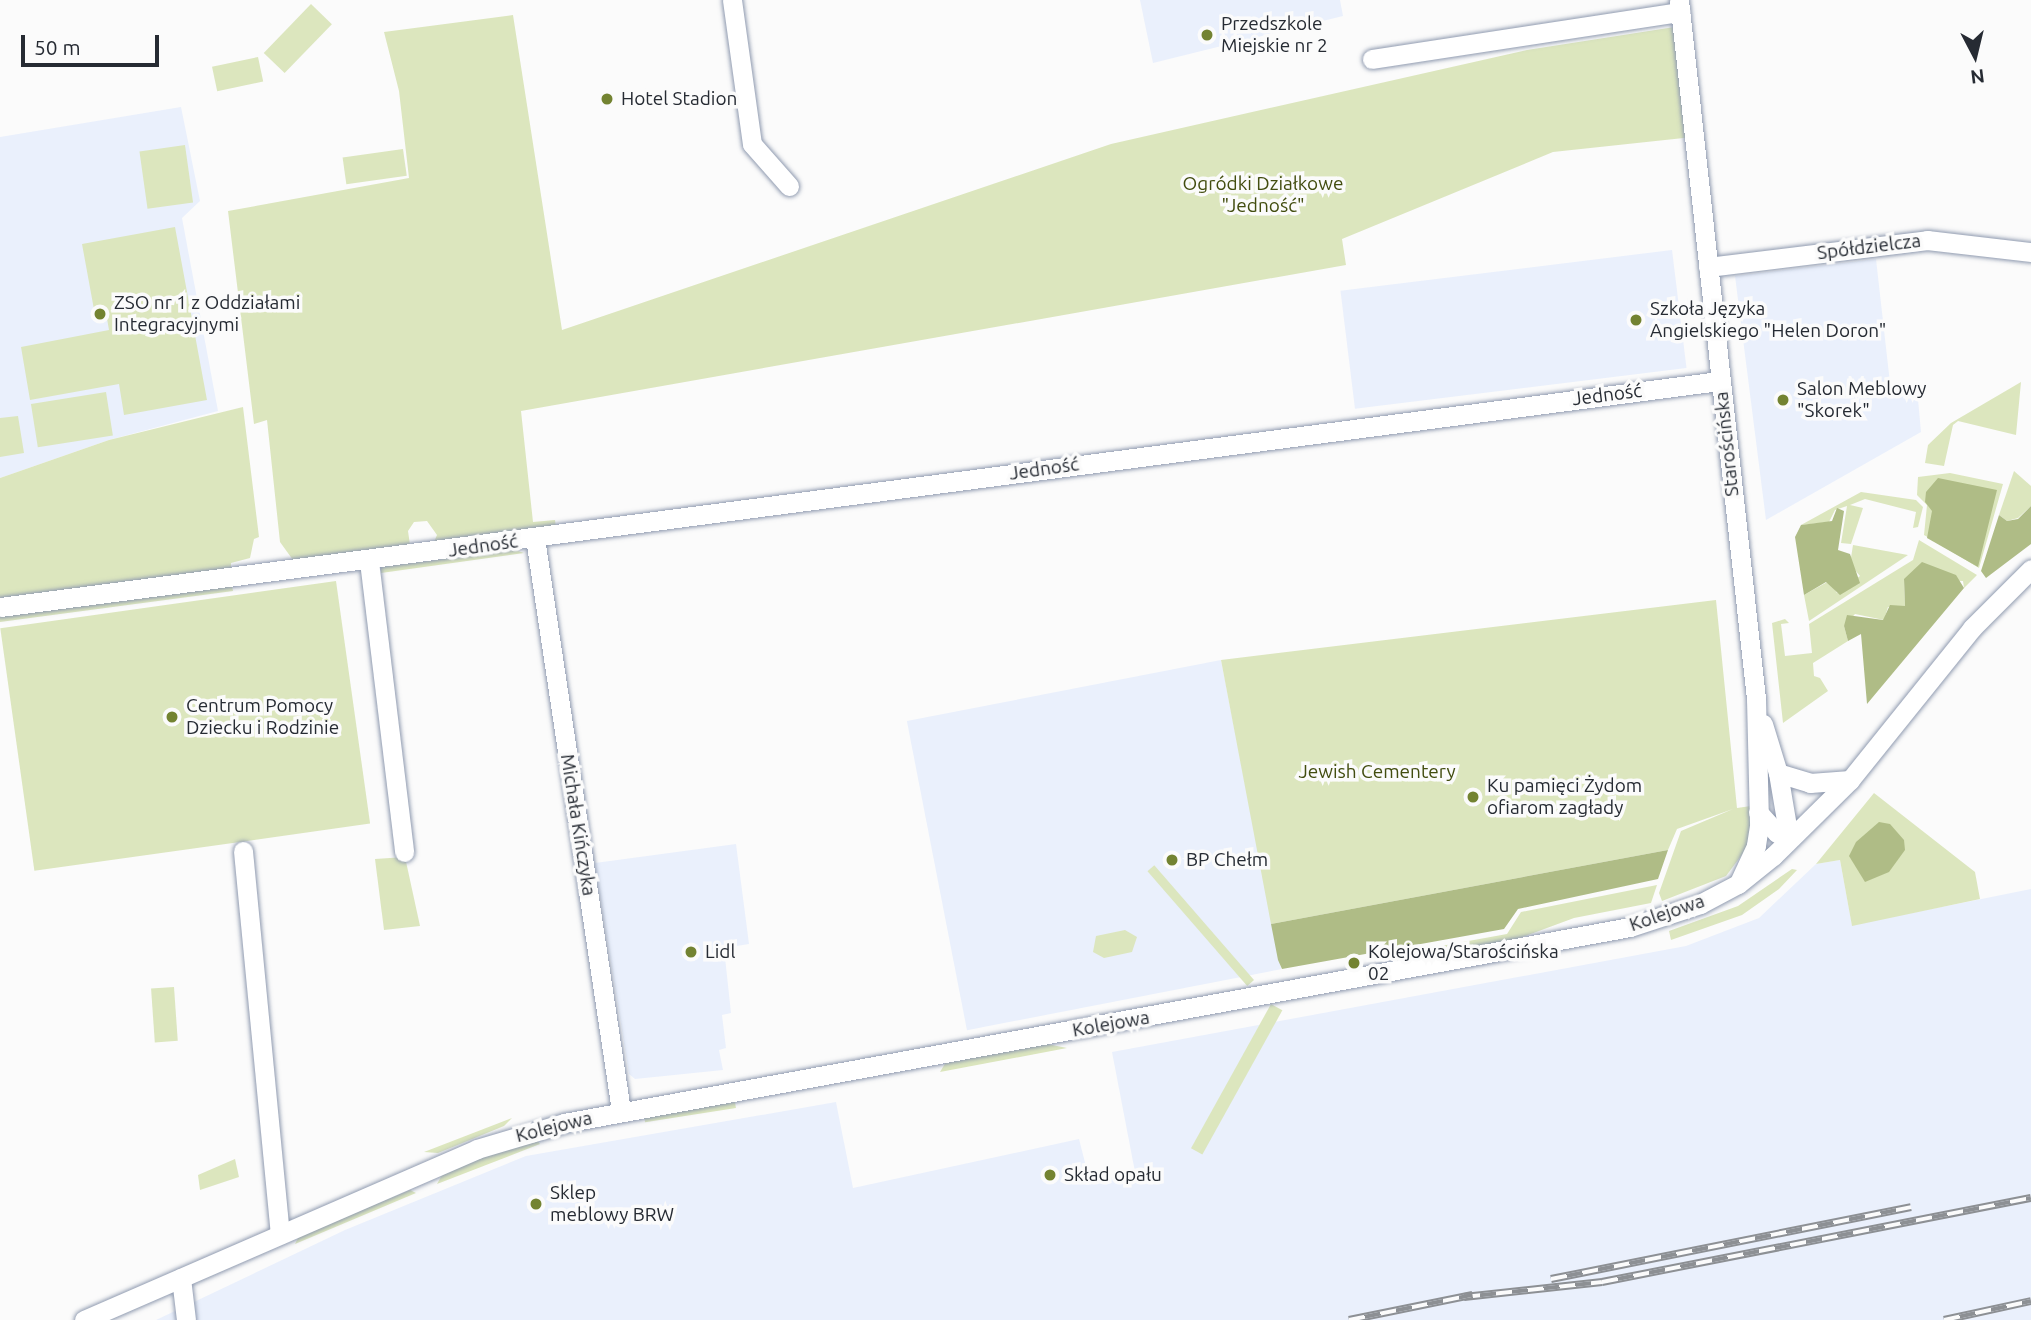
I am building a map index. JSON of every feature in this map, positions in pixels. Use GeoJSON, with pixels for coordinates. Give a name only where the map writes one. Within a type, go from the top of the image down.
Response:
{"type":"FeatureCollection","features":[{"type":"Feature","properties":{"kind":"street"},"geometry":{"type":"LineString","coordinates":[[732,0],[752,144],[789,186]]}},
{"type":"Feature","properties":{"kind":"street"},"geometry":{"type":"LineString","coordinates":[[1372,59],[1679,6]]}},
{"type":"Feature","properties":{"kind":"street","name":"Starościńska"},"geometry":{"type":"LineString","coordinates":[[1679,6],[1756,699],[1756,846],[1738,884]]}},
{"type":"Feature","properties":{"kind":"street","name":"Spółdzielcza"},"geometry":{"type":"LineString","coordinates":[[1708,267],[1927,240],[2031,252]]}},
{"type":"Feature","properties":{"kind":"street","name":"Jedność"},"geometry":{"type":"LineString","coordinates":[[0,607],[369,561],[1720,382]]}},
{"type":"Feature","properties":{"kind":"street","name":"Michała Kińczyka"},"geometry":{"type":"LineString","coordinates":[[535,538],[621,1111]]}},
{"type":"Feature","properties":{"kind":"street"},"geometry":{"type":"LineString","coordinates":[[369,561],[404,852]]}},
{"type":"Feature","properties":{"kind":"street","name":"Kolejowa"},"geometry":{"type":"LineString","coordinates":[[84,1320],[518,1134],[621,1111],[1630,927],[1700,904],[1738,884],[1850,779],[1972,628],[2031,569]]}},
{"type":"Feature","properties":{"kind":"street"},"geometry":{"type":"LineString","coordinates":[[1756,699],[1778,773],[1790,838]]}},
{"type":"Feature","properties":{"kind":"street"},"geometry":{"type":"LineString","coordinates":[[1778,773],[1810,783],[1850,779]]}},
{"type":"Feature","properties":{"kind":"street"},"geometry":{"type":"LineString","coordinates":[[1758,813],[1777,832],[1790,838]]}},
{"type":"Feature","properties":{"kind":"street"},"geometry":{"type":"LineString","coordinates":[[243,851],[280,1234]]}},
{"type":"Feature","properties":{"kind":"street"},"geometry":{"type":"LineString","coordinates":[[181,1278],[186,1320]]}},
{"type":"Feature","properties":{"kind":"shaded area","name":"Przedszkole Miejskie nr 2"},"geometry":{"type":"Polygon","coordinates":[[[1140,0],[1340,0],[1343,16],[1153,63],[1140,0]]]}},
{"type":"Feature","properties":{"kind":"shaded area","name":"ZSO nr 1 z Oddziałami Integracyjnymi"},"geometry":{"type":"Polygon","coordinates":[[[181,107],[200,201],[182,218],[218,411],[109,440],[0,478],[0,137],[181,107]]]}},
{"type":"Feature","properties":{"kind":"shaded area"},"geometry":{"type":"Polygon","coordinates":[[[1672,250],[1687,368],[1355,409],[1340,291],[1672,250]]]}},
{"type":"Feature","properties":{"kind":"shaded area"},"geometry":{"type":"Polygon","coordinates":[[[1876,259],[1891,392],[1917,388],[1921,432],[1766,520],[1735,276],[1876,259]]]}},
{"type":"Feature","properties":{"kind":"shaded area"},"geometry":{"type":"Polygon","coordinates":[[[1221,660],[1281,969],[967,1030],[907,721],[1221,660]]]}},
{"type":"Feature","properties":{"kind":"shaded area"},"geometry":{"type":"Polygon","coordinates":[[[736,844],[749,944],[724,948],[731,1013],[722,1015],[726,1048],[719,1050],[723,1070],[635,1079],[629,1074],[595,863],[736,844]]]}},
{"type":"Feature","properties":{"kind":"shaded area"},"geometry":{"type":"Polygon","coordinates":[[[1840,860],[1852,925],[2031,889],[2031,1320],[156,1320],[345,1230],[526,1156],[836,1102],[853,1188],[1079,1139],[1090,1182],[1135,1172],[1112,1052],[1686,946],[1759,918],[1816,864],[1840,860]]]}},
{"type":"Feature","properties":{"kind":"green space"},"geometry":{"type":"Polygon","coordinates":[[[311,4],[332,24],[285,73],[264,53],[311,4]]]}},
{"type":"Feature","properties":{"kind":"green space","name":"Ogródki Działkowe \"Jedność\""},"geometry":{"type":"Polygon","coordinates":[[[513,15],[562,330],[1111,144],[1527,50],[1681,26],[1693,137],[1553,152],[1342,239],[1346,265],[521,411],[533,522],[555,520],[556,527],[434,542],[437,535],[427,521],[414,522],[408,531],[410,545],[293,560],[280,542],[267,420],[254,424],[228,211],[409,178],[399,91],[384,32],[513,15]]]}},
{"type":"Feature","properties":{"kind":"green space"},"geometry":{"type":"Polygon","coordinates":[[[258,57],[263,81],[217,91],[212,67],[258,57]]]}},
{"type":"Feature","properties":{"kind":"green space"},"geometry":{"type":"Polygon","coordinates":[[[185,145],[193,202],[148,209],[139,151],[185,145]]]}},
{"type":"Feature","properties":{"kind":"green space"},"geometry":{"type":"Polygon","coordinates":[[[403,149],[407,176],[346,184],[343,157],[403,149]]]}},
{"type":"Feature","properties":{"kind":"green space"},"geometry":{"type":"Polygon","coordinates":[[[175,227],[207,400],[124,415],[119,384],[30,400],[21,347],[109,330],[106,313],[95,315],[82,244],[175,227]]]}},
{"type":"Feature","properties":{"kind":"green space"},"geometry":{"type":"Polygon","coordinates":[[[2021,382],[2016,435],[1958,421],[1953,425],[1944,466],[1925,463],[1928,445],[1951,423],[2021,382]]]}},
{"type":"Feature","properties":{"kind":"green space"},"geometry":{"type":"Polygon","coordinates":[[[106,392],[113,435],[38,447],[31,404],[106,392]]]}},
{"type":"Feature","properties":{"kind":"green space"},"geometry":{"type":"Polygon","coordinates":[[[243,407],[259,537],[254,539],[250,558],[231,563],[231,569],[0,598],[0,478],[109,440],[243,407]]]}},
{"type":"Feature","properties":{"kind":"green space"},"geometry":{"type":"Polygon","coordinates":[[[18,416],[24,453],[0,457],[0,418],[18,416]]]}},
{"type":"Feature","properties":{"kind":"green space"},"geometry":{"type":"Polygon","coordinates":[[[2014,471],[2031,486],[2031,506],[2018,518],[2007,521],[1999,515],[2014,471]]]}},
{"type":"Feature","properties":{"kind":"green space"},"geometry":{"type":"Polygon","coordinates":[[[1950,473],[2003,484],[1979,568],[1924,535],[1927,505],[1917,495],[1918,477],[1950,473]]]}},
{"type":"Feature","properties":{"kind":"green space"},"geometry":{"type":"Polygon","coordinates":[[[1938,478],[1997,490],[1978,567],[1927,538],[1932,511],[1925,502],[1926,492],[1938,478]]]}},
{"type":"Feature","properties":{"kind":"green space"},"geometry":{"type":"Polygon","coordinates":[[[1861,492],[1916,500],[1923,507],[1918,527],[1913,528],[1916,512],[1865,499],[1850,505],[1863,508],[1851,544],[1841,543],[1847,506],[1835,510],[1829,522],[1801,525],[1861,492]]]}},
{"type":"Feature","properties":{"kind":"green space"},"geometry":{"type":"Polygon","coordinates":[[[2031,506],[2031,544],[1986,578],[1981,571],[1999,515],[2007,521],[2018,519],[2031,506]]]}},
{"type":"Feature","properties":{"kind":"green space"},"geometry":{"type":"Polygon","coordinates":[[[1837,508],[1844,511],[1838,550],[1850,554],[1860,583],[1840,595],[1826,582],[1804,595],[1795,537],[1801,525],[1832,521],[1837,508]]]}},
{"type":"Feature","properties":{"kind":"green space"},"geometry":{"type":"Polygon","coordinates":[[[1919,540],[1977,575],[1964,588],[1963,581],[1904,579],[1905,606],[1888,607],[1884,620],[1855,614],[1844,626],[1848,641],[1813,663],[1814,676],[1820,678],[1828,691],[1783,723],[1772,623],[1785,619],[1789,623],[1781,624],[1785,656],[1812,653],[1809,624],[1913,560],[1919,540]]]}},
{"type":"Feature","properties":{"kind":"green space"},"geometry":{"type":"Polygon","coordinates":[[[1853,545],[1908,555],[1809,621],[1804,595],[1829,581],[1837,593],[1860,576],[1850,564],[1853,545]]]}},
{"type":"Feature","properties":{"kind":"green space"},"geometry":{"type":"Polygon","coordinates":[[[515,550],[524,553],[381,573],[381,567],[515,550]]]}},
{"type":"Feature","properties":{"kind":"green space"},"geometry":{"type":"Polygon","coordinates":[[[1922,562],[1956,575],[1964,588],[1867,704],[1861,634],[1848,641],[1844,626],[1847,615],[1883,620],[1890,605],[1905,606],[1904,579],[1922,562]]]}},
{"type":"Feature","properties":{"kind":"green space"},"geometry":{"type":"Polygon","coordinates":[[[336,581],[370,824],[34,871],[0,628],[336,581]]]}},
{"type":"Feature","properties":{"kind":"green space"},"geometry":{"type":"Polygon","coordinates":[[[232,586],[233,591],[0,622],[0,615],[232,586]]]}},
{"type":"Feature","properties":{"kind":"green space","name":"Jewish Cementery"},"geometry":{"type":"Polygon","coordinates":[[[1716,600],[1737,808],[1751,806],[1753,840],[1726,876],[1662,901],[1659,893],[1681,831],[1733,809],[1677,829],[1668,850],[1271,924],[1221,660],[1716,600]]]}},
{"type":"Feature","properties":{"kind":"green space"},"geometry":{"type":"Polygon","coordinates":[[[1874,793],[1975,872],[1980,899],[1852,926],[1840,860],[1816,864],[1874,793]]]}},
{"type":"Feature","properties":{"kind":"green space"},"geometry":{"type":"Polygon","coordinates":[[[1879,822],[1890,824],[1904,840],[1905,850],[1889,872],[1865,882],[1849,856],[1856,842],[1879,822]]]}},
{"type":"Feature","properties":{"kind":"green space"},"geometry":{"type":"Polygon","coordinates":[[[1668,850],[1658,879],[1518,909],[1504,929],[1282,969],[1278,960],[1271,924],[1668,850]]]}},
{"type":"Feature","properties":{"kind":"green space"},"geometry":{"type":"Polygon","coordinates":[[[405,857],[420,926],[384,930],[375,859],[405,857]]]}},
{"type":"Feature","properties":{"kind":"green space"},"geometry":{"type":"Polygon","coordinates":[[[1154,865],[1254,980],[1247,986],[1147,871],[1154,865]]]}},
{"type":"Feature","properties":{"kind":"green space"},"geometry":{"type":"Polygon","coordinates":[[[1792,869],[1797,870],[1779,889],[1742,915],[1671,940],[1669,931],[1738,906],[1792,869]]]}},
{"type":"Feature","properties":{"kind":"green space"},"geometry":{"type":"Polygon","coordinates":[[[1657,885],[1651,903],[1574,918],[1517,939],[1442,953],[1441,946],[1507,934],[1521,912],[1657,885]]]}},
{"type":"Feature","properties":{"kind":"green space"},"geometry":{"type":"Polygon","coordinates":[[[1125,930],[1137,937],[1132,952],[1104,958],[1093,952],[1096,936],[1125,930]]]}},
{"type":"Feature","properties":{"kind":"green space"},"geometry":{"type":"Polygon","coordinates":[[[174,987],[178,1041],[155,1042],[151,989],[174,987]]]}},
{"type":"Feature","properties":{"kind":"green space"},"geometry":{"type":"Polygon","coordinates":[[[1271,1004],[1282,1010],[1202,1155],[1191,1148],[1271,1004]]]}},
{"type":"Feature","properties":{"kind":"green space"},"geometry":{"type":"Polygon","coordinates":[[[1047,1044],[1067,1048],[940,1072],[946,1062],[1047,1044]]]}},
{"type":"Feature","properties":{"kind":"green space"},"geometry":{"type":"Polygon","coordinates":[[[735,1102],[736,1108],[645,1122],[644,1116],[735,1102]]]}},
{"type":"Feature","properties":{"kind":"green space"},"geometry":{"type":"Polygon","coordinates":[[[512,1118],[504,1126],[438,1153],[424,1152],[512,1118]]]}},
{"type":"Feature","properties":{"kind":"green space"},"geometry":{"type":"Polygon","coordinates":[[[536,1139],[540,1144],[437,1184],[442,1175],[478,1157],[536,1139]]]}},
{"type":"Feature","properties":{"kind":"green space"},"geometry":{"type":"Polygon","coordinates":[[[235,1159],[239,1177],[200,1190],[198,1175],[235,1159]]]}},
{"type":"Feature","properties":{"kind":"green space"},"geometry":{"type":"Polygon","coordinates":[[[410,1190],[416,1193],[295,1244],[299,1236],[410,1190]]]}},
{"type":"Feature","properties":{"kind":"railway"},"geometry":{"type":"LineString","coordinates":[[1464,1297],[1602,1282],[2031,1198]]}},
{"type":"Feature","properties":{"kind":"railway"},"geometry":{"type":"LineString","coordinates":[[1551,1279],[1911,1207]]}},
{"type":"Feature","properties":{"kind":"railway"},"geometry":{"type":"LineString","coordinates":[[1349,1320],[1472,1295]]}},
{"type":"Feature","properties":{"kind":"railway"},"geometry":{"type":"LineString","coordinates":[[1944,1320],[2031,1301]]}},
{"type":"Feature","properties":{"kind":"place","name":"Przedszkole Miejskie nr 2"},"geometry":{"type":"Point","coordinates":[1207,35]}},
{"type":"Feature","properties":{"kind":"place","name":"Hotel Stadion"},"geometry":{"type":"Point","coordinates":[607,99]}},
{"type":"Feature","properties":{"kind":"place","name":"ZSO nr 1 z Oddziałami Integracyjnymi"},"geometry":{"type":"Point","coordinates":[100,314]}},
{"type":"Feature","properties":{"kind":"place","name":"Szkoła Języka Angielskiego \"Helen Doron\""},"geometry":{"type":"Point","coordinates":[1636,320]}},
{"type":"Feature","properties":{"kind":"place","name":"Salon Meblowy \"Skorek\""},"geometry":{"type":"Point","coordinates":[1783,400]}},
{"type":"Feature","properties":{"kind":"place","name":"Centrum Pomocy Dziecku i Rodzinie"},"geometry":{"type":"Point","coordinates":[172,717]}},
{"type":"Feature","properties":{"kind":"place","name":"Ku pamięci Żydom ofiarom zagłady"},"geometry":{"type":"Point","coordinates":[1473,797]}},
{"type":"Feature","properties":{"kind":"place","name":"BP Chełm"},"geometry":{"type":"Point","coordinates":[1172,860]}},
{"type":"Feature","properties":{"kind":"place","name":"Lidl"},"geometry":{"type":"Point","coordinates":[691,952]}},
{"type":"Feature","properties":{"kind":"place","name":"Kolejowa/Starościńska 02"},"geometry":{"type":"Point","coordinates":[1354,963]}},
{"type":"Feature","properties":{"kind":"place","name":"Skład opału"},"geometry":{"type":"Point","coordinates":[1050,1175]}},
{"type":"Feature","properties":{"kind":"place","name":"Sklep meblowy BRW"},"geometry":{"type":"Point","coordinates":[536,1204]}}]}
